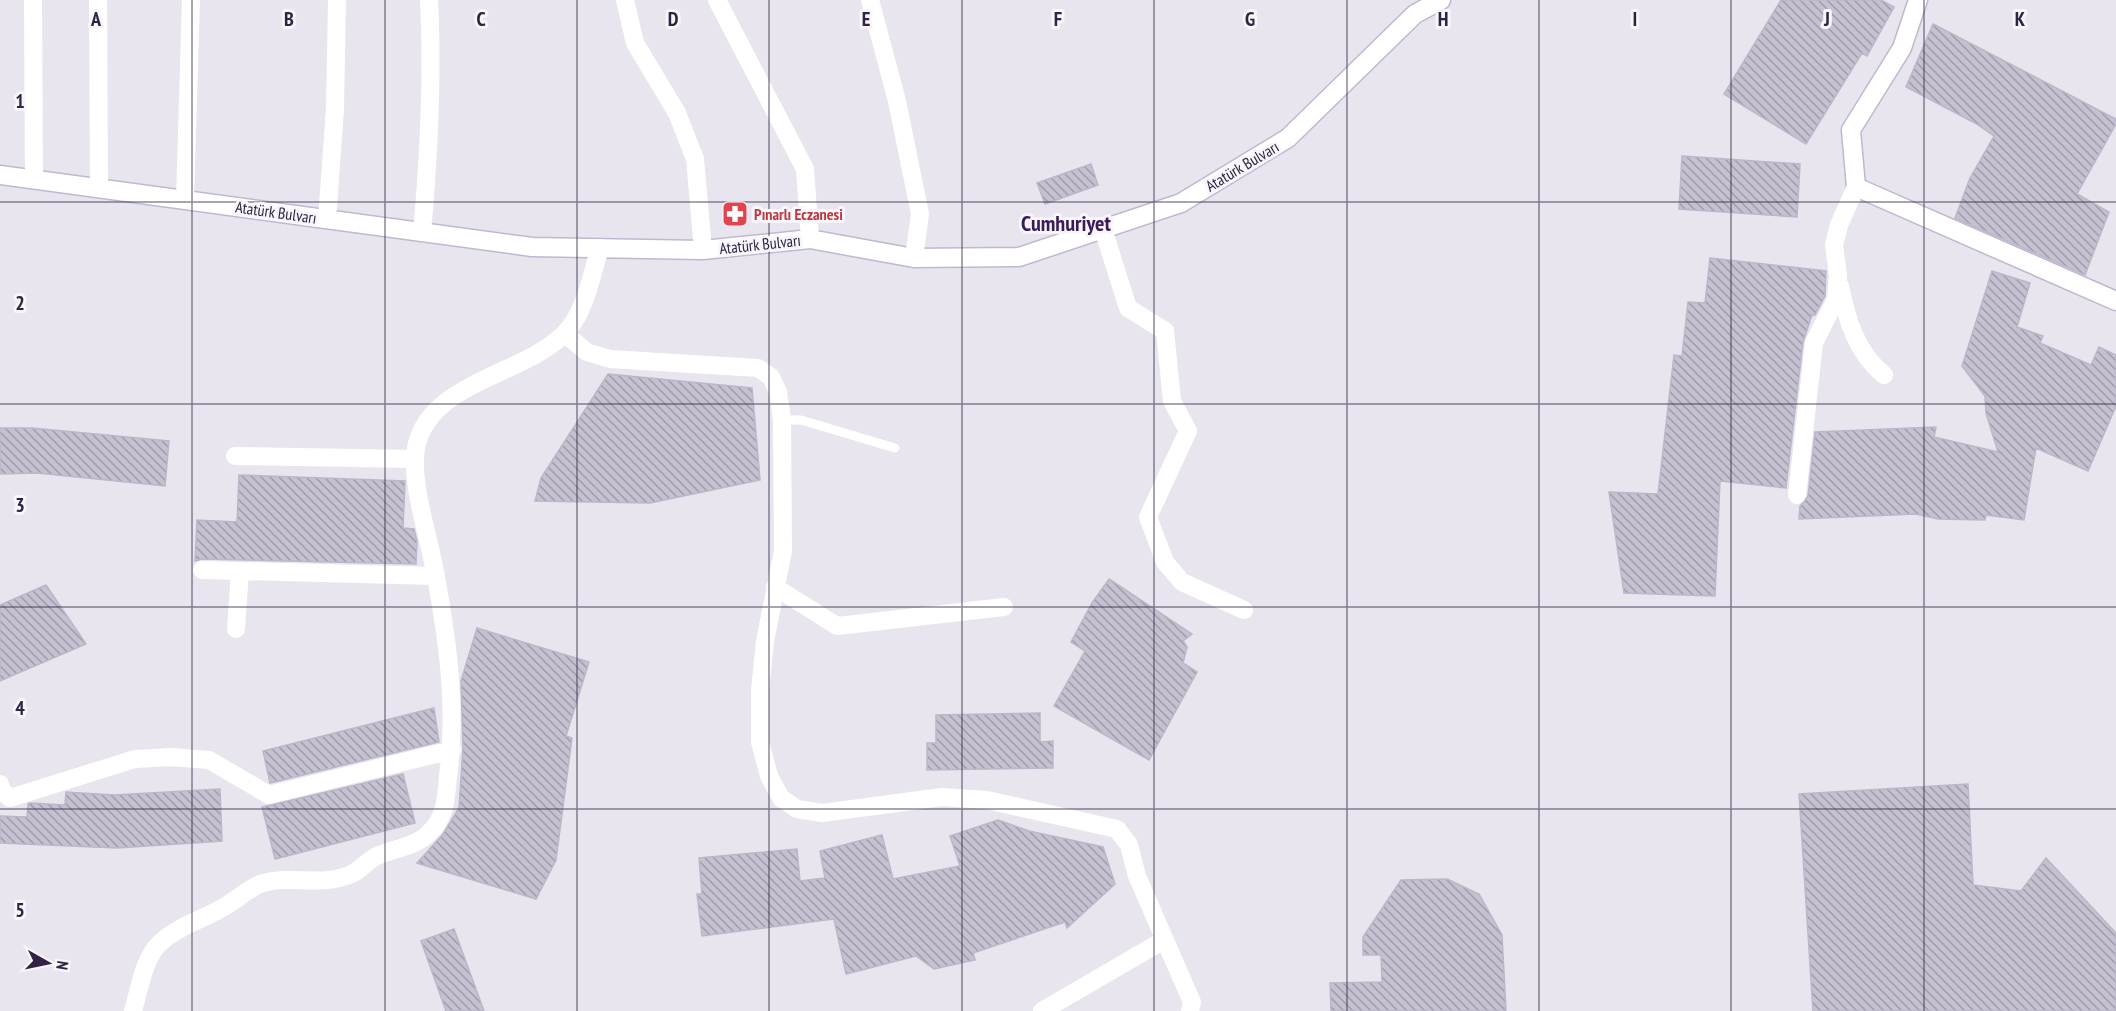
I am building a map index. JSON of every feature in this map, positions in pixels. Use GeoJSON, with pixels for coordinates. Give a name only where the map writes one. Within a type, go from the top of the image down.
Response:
{"type":"FeatureCollection","features":[{"type":"Feature","properties":{"kind":"street"},"geometry":{"type":"LineString","coordinates":[[33,0],[34,179]]}},
{"type":"Feature","properties":{"kind":"street"},"geometry":{"type":"LineString","coordinates":[[98,0],[99,188]]}},
{"type":"Feature","properties":{"kind":"street"},"geometry":{"type":"LineString","coordinates":[[185,200],[191,0]]}},
{"type":"Feature","properties":{"kind":"street"},"geometry":{"type":"LineString","coordinates":[[327,219],[334,109],[337,0]]}},
{"type":"Feature","properties":{"kind":"street"},"geometry":{"type":"LineString","coordinates":[[422,232],[431,140],[432,65],[429,0]]}},
{"type":"Feature","properties":{"kind":"street"},"geometry":{"type":"LineString","coordinates":[[625,0],[635,43],[677,113],[694,159],[703,250]]}},
{"type":"Feature","properties":{"kind":"street"},"geometry":{"type":"LineString","coordinates":[[717,0],[805,169],[810,239]]}},
{"type":"Feature","properties":{"kind":"street"},"geometry":{"type":"LineString","coordinates":[[870,0],[897,101],[921,214],[914,258]]}},
{"type":"Feature","properties":{"kind":"street","name":"Atatürk Bulvarı"},"geometry":{"type":"LineString","coordinates":[[0,175],[532,247],[703,250],[810,239],[914,258],[1019,257],[1181,203],[1288,138],[1416,14],[1441,0]]}},
{"type":"Feature","properties":{"kind":"street"},"geometry":{"type":"LineString","coordinates":[[1884,375],[1868,362],[1846,316],[1834,245],[1839,225],[1856,187],[1851,130],[1902,48],[1918,0]]}},
{"type":"Feature","properties":{"kind":"street"},"geometry":{"type":"LineString","coordinates":[[1856,187],[2116,301]]}},
{"type":"Feature","properties":{"kind":"street"},"geometry":{"type":"LineString","coordinates":[[1103,229],[1128,308],[1165,331],[1172,400],[1188,430],[1148,517],[1165,562],[1182,582],[1245,609]]}},
{"type":"Feature","properties":{"kind":"street"},"geometry":{"type":"LineString","coordinates":[[133,1011],[148,964],[158,944],[181,929],[225,907],[259,884],[286,879],[322,880],[350,875],[374,858],[427,836],[444,815],[452,750],[453,702],[436,576],[415,459],[418,434],[432,415],[462,390],[544,350],[565,334],[582,304],[600,248]]}},
{"type":"Feature","properties":{"kind":"street"},"geometry":{"type":"LineString","coordinates":[[1797,495],[1814,343],[1836,298],[1838,276]]}},
{"type":"Feature","properties":{"kind":"street"},"geometry":{"type":"LineString","coordinates":[[565,334],[587,352],[610,359],[758,368],[771,377],[778,392],[782,420],[783,551],[775,587],[760,691],[760,742],[769,776],[781,798],[797,809],[822,813],[942,797],[987,800],[1117,829],[1129,845],[1137,876],[1192,1002],[1190,1011]]}},
{"type":"Feature","properties":{"kind":"street"},"geometry":{"type":"LineString","coordinates":[[235,456],[415,459]]}},
{"type":"Feature","properties":{"kind":"street"},"geometry":{"type":"LineString","coordinates":[[202,570],[436,576]]}},
{"type":"Feature","properties":{"kind":"street"},"geometry":{"type":"LineString","coordinates":[[236,629],[240,571]]}},
{"type":"Feature","properties":{"kind":"street"},"geometry":{"type":"LineString","coordinates":[[775,587],[837,626],[1004,607]]}},
{"type":"Feature","properties":{"kind":"street"},"geometry":{"type":"LineString","coordinates":[[0,784],[1,790],[10,798],[135,759],[171,757],[209,760],[269,795],[452,750]]}},
{"type":"Feature","properties":{"kind":"street"},"geometry":{"type":"LineString","coordinates":[[1042,1011],[1164,940]]}},
{"type":"Feature","properties":{"kind":"lane"},"geometry":{"type":"LineString","coordinates":[[782,420],[801,420],[895,448]]}},
{"type":"Feature","properties":{"kind":"building"},"geometry":{"type":"Polygon","coordinates":[[[1781,0],[1881,0],[1894,7],[1867,56],[1862,53],[1806,144],[1724,94],[1781,0]]]}},
{"type":"Feature","properties":{"kind":"building"},"geometry":{"type":"Polygon","coordinates":[[[1933,24],[2116,119],[2116,124],[2077,194],[2109,212],[2085,275],[1955,218],[1970,178],[1994,136],[1975,123],[1906,87],[1933,24]]]}},
{"type":"Feature","properties":{"kind":"building"},"geometry":{"type":"Polygon","coordinates":[[[1682,156],[1800,164],[1797,217],[1679,209],[1682,156]]]}},
{"type":"Feature","properties":{"kind":"building"},"geometry":{"type":"Polygon","coordinates":[[[1091,164],[1098,185],[1045,204],[1037,183],[1091,164]]]}},
{"type":"Feature","properties":{"kind":"building"},"geometry":{"type":"Polygon","coordinates":[[[1710,258],[1826,271],[1825,296],[1815,315],[1812,315],[1803,342],[1786,488],[1720,481],[1715,596],[1624,593],[1609,492],[1658,494],[1674,355],[1682,356],[1688,302],[1705,303],[1710,258]]]}},
{"type":"Feature","properties":{"kind":"building"},"geometry":{"type":"Polygon","coordinates":[[[1992,271],[2030,283],[2017,327],[2043,336],[2040,343],[2091,365],[2099,347],[2116,355],[2116,406],[2088,471],[2036,448],[2024,520],[1986,515],[1985,520],[1938,519],[1916,514],[1799,519],[1800,506],[1808,496],[1815,432],[1936,427],[1934,437],[1998,452],[1986,413],[1985,396],[1962,366],[1992,271]]]}},
{"type":"Feature","properties":{"kind":"building"},"geometry":{"type":"Polygon","coordinates":[[[608,374],[752,388],[760,480],[650,503],[535,501],[541,478],[608,374]]]}},
{"type":"Feature","properties":{"kind":"building"},"geometry":{"type":"Polygon","coordinates":[[[0,428],[32,428],[169,441],[165,486],[37,473],[0,474],[0,428]]]}},
{"type":"Feature","properties":{"kind":"building"},"geometry":{"type":"Polygon","coordinates":[[[239,475],[405,481],[403,528],[414,529],[417,541],[416,564],[202,559],[195,561],[197,520],[237,522],[239,475]]]}},
{"type":"Feature","properties":{"kind":"building"},"geometry":{"type":"Polygon","coordinates":[[[1109,579],[1192,634],[1183,641],[1187,647],[1183,663],[1197,672],[1149,760],[1054,706],[1085,651],[1071,642],[1092,603],[1109,579]]]}},
{"type":"Feature","properties":{"kind":"building"},"geometry":{"type":"Polygon","coordinates":[[[46,585],[86,644],[0,681],[0,605],[46,585]]]}},
{"type":"Feature","properties":{"kind":"building"},"geometry":{"type":"Polygon","coordinates":[[[477,628],[589,662],[566,736],[572,738],[556,860],[536,899],[417,863],[443,834],[459,808],[463,748],[461,681],[477,628]]]}},
{"type":"Feature","properties":{"kind":"building"},"geometry":{"type":"Polygon","coordinates":[[[434,708],[439,742],[270,783],[263,751],[434,708]]]}},
{"type":"Feature","properties":{"kind":"building"},"geometry":{"type":"Polygon","coordinates":[[[1040,713],[1040,742],[1053,741],[1053,768],[927,770],[927,743],[936,743],[936,715],[1040,713]]]}},
{"type":"Feature","properties":{"kind":"building"},"geometry":{"type":"Polygon","coordinates":[[[403,774],[415,823],[275,859],[262,807],[403,774]]]}},
{"type":"Feature","properties":{"kind":"building"},"geometry":{"type":"Polygon","coordinates":[[[1968,784],[1973,885],[2021,891],[2046,858],[2116,933],[2116,1011],[1813,1011],[1799,794],[1968,784]]]}},
{"type":"Feature","properties":{"kind":"building"},"geometry":{"type":"Polygon","coordinates":[[[220,789],[222,841],[117,848],[0,843],[0,816],[27,817],[30,803],[65,805],[66,792],[114,795],[220,789]]]}},
{"type":"Feature","properties":{"kind":"building"},"geometry":{"type":"Polygon","coordinates":[[[998,820],[1029,831],[1103,847],[1115,884],[1067,928],[1065,922],[973,953],[975,960],[934,969],[916,956],[846,974],[834,919],[702,936],[697,894],[702,894],[699,858],[797,849],[800,881],[825,878],[820,851],[882,835],[893,879],[960,866],[950,836],[998,820]]]}},
{"type":"Feature","properties":{"kind":"building"},"geometry":{"type":"Polygon","coordinates":[[[1447,879],[1479,894],[1502,935],[1506,1011],[1331,1011],[1330,983],[1382,982],[1381,955],[1363,955],[1363,937],[1401,880],[1447,879]]]}},
{"type":"Feature","properties":{"kind":"building"},"geometry":{"type":"Polygon","coordinates":[[[454,929],[484,1011],[446,1011],[421,941],[454,929]]]}},
{"type":"Feature","properties":{"kind":"place","name":"Pınarlı Eczanesi"},"geometry":{"type":"Point","coordinates":[735,214]}},
{"type":"Feature","properties":{"kind":"district","name":"Cumhuriyet"},"geometry":{"type":"Point","coordinates":[1066,223]}}]}
